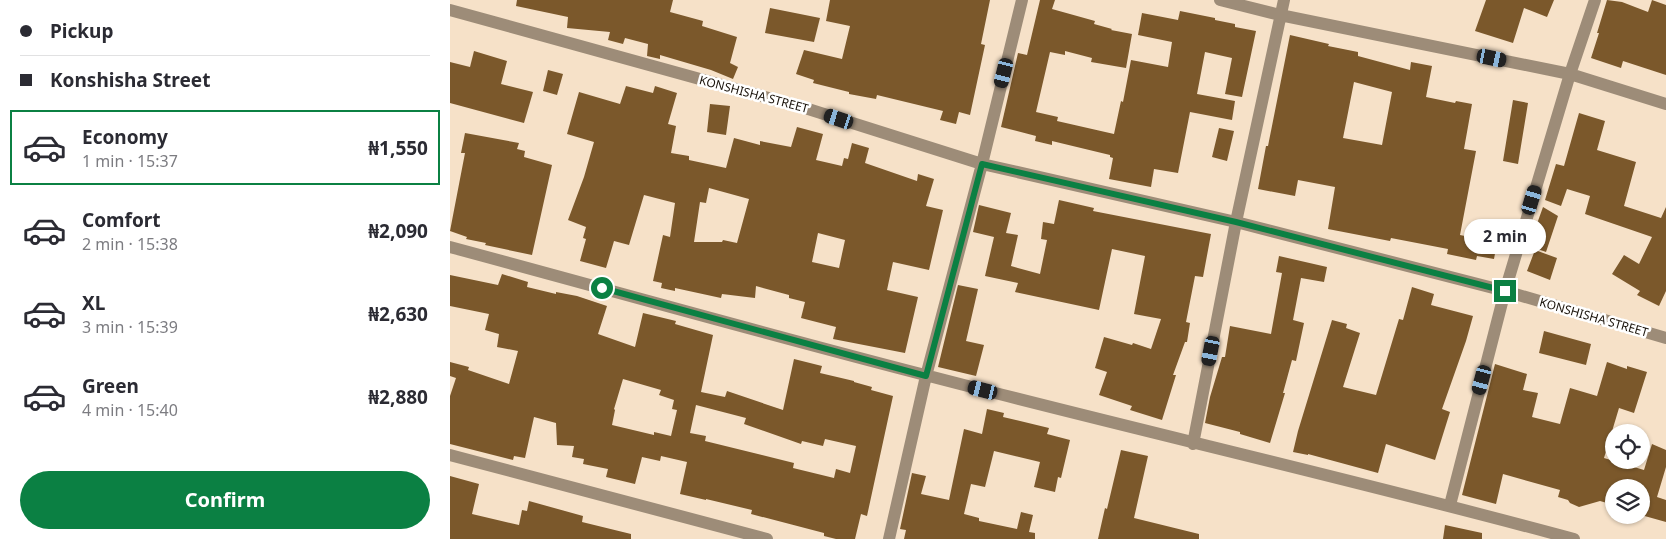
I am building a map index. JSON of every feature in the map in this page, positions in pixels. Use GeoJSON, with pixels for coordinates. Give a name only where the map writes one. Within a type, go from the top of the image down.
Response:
{"type":"FeatureCollection","features":[{"type":"Feature","properties":{"kind":"street"},"geometry":{"type":"LineString","coordinates":[[888,539],[926,376],[982,164],[1022,0]]}},
{"type":"Feature","properties":{"kind":"street"},"geometry":{"type":"LineString","coordinates":[[1220,0],[1280,15],[1570,74],[1666,104]]}},
{"type":"Feature","properties":{"kind":"street"},"geometry":{"type":"LineString","coordinates":[[1193,444],[1236,222],[1284,0]]}},
{"type":"Feature","properties":{"kind":"street"},"geometry":{"type":"LineString","coordinates":[[1450,505],[1505,291],[1570,74],[1595,0]]}},
{"type":"Feature","properties":{"kind":"street","name":"KONSHISHA STREET"},"geometry":{"type":"LineString","coordinates":[[450,10],[806,108],[982,164],[1236,222],[1505,291],[1666,338]]}},
{"type":"Feature","properties":{"kind":"street"},"geometry":{"type":"LineString","coordinates":[[450,247],[926,376],[1193,444],[1450,505],[1574,539]]}},
{"type":"Feature","properties":{"kind":"street"},"geometry":{"type":"LineString","coordinates":[[450,455],[766,539]]}},
{"type":"Feature","properties":{"kind":"building"},"geometry":{"type":"Polygon","coordinates":[[[517,0],[673,0],[670,12],[703,21],[702,26],[737,37],[730,63],[738,67],[733,79],[711,70],[660,55],[660,59],[647,56],[648,44],[625,38],[623,44],[608,40],[610,32],[567,28],[568,17],[516,6],[517,0]]]}},
{"type":"Feature","properties":{"kind":"building"},"geometry":{"type":"Polygon","coordinates":[[[830,0],[990,0],[981,44],[985,45],[970,115],[959,112],[956,124],[940,120],[943,111],[877,95],[876,99],[849,94],[849,92],[813,83],[814,80],[796,74],[804,50],[842,59],[850,26],[826,21],[830,0]]]}},
{"type":"Feature","properties":{"kind":"building"},"geometry":{"type":"Polygon","coordinates":[[[1040,0],[1055,0],[1052,9],[1095,21],[1094,24],[1111,30],[1132,34],[1126,68],[1091,62],[1092,58],[1065,51],[1065,55],[1050,52],[1036,112],[1058,117],[1057,121],[1114,134],[1121,101],[1123,102],[1131,60],[1168,67],[1172,42],[1138,35],[1142,13],[1178,20],[1180,11],[1215,18],[1215,20],[1235,24],[1235,27],[1256,31],[1242,97],[1225,94],[1232,58],[1205,52],[1197,94],[1235,101],[1232,120],[1190,112],[1178,173],[1154,169],[1151,187],[1109,179],[1113,158],[1110,155],[1052,141],[1052,145],[1035,141],[1036,136],[1001,127],[1018,53],[1027,55],[1040,0]]]}},
{"type":"Feature","properties":{"kind":"building"},"geometry":{"type":"Polygon","coordinates":[[[1486,0],[1554,0],[1547,17],[1524,8],[1513,43],[1475,31],[1486,0]]]}},
{"type":"Feature","properties":{"kind":"building"},"geometry":{"type":"Polygon","coordinates":[[[1607,0],[1622,2],[1648,12],[1652,0],[1666,5],[1666,75],[1623,61],[1621,68],[1591,58],[1607,0]]]}},
{"type":"Feature","properties":{"kind":"building"},"geometry":{"type":"Polygon","coordinates":[[[770,8],[820,18],[814,42],[765,33],[770,8]]]}},
{"type":"Feature","properties":{"kind":"building"},"geometry":{"type":"Polygon","coordinates":[[[1290,35],[1358,52],[1358,56],[1410,70],[1411,62],[1432,66],[1426,97],[1455,103],[1456,101],[1472,104],[1464,149],[1476,151],[1460,235],[1484,240],[1488,219],[1501,221],[1494,259],[1477,256],[1476,260],[1447,254],[1448,249],[1391,238],[1390,241],[1328,229],[1335,187],[1298,180],[1295,196],[1258,189],[1266,146],[1268,146],[1290,35]],[[1354,82],[1343,138],[1382,145],[1392,92],[1354,82]]]}},
{"type":"Feature","properties":{"kind":"building"},"geometry":{"type":"Polygon","coordinates":[[[474,51],[507,61],[501,84],[533,92],[524,123],[450,103],[450,62],[470,67],[474,51]]]}},
{"type":"Feature","properties":{"kind":"building"},"geometry":{"type":"Polygon","coordinates":[[[548,70],[563,74],[557,95],[543,91],[548,70]]]}},
{"type":"Feature","properties":{"kind":"building"},"geometry":{"type":"Polygon","coordinates":[[[626,86],[653,93],[655,86],[677,93],[668,124],[676,126],[671,153],[689,156],[689,160],[726,168],[734,138],[760,145],[760,141],[791,147],[797,127],[823,134],[816,160],[842,166],[844,158],[848,159],[852,143],[869,148],[865,163],[917,181],[918,174],[934,179],[926,206],[943,210],[929,270],[893,262],[887,290],[918,297],[905,353],[833,339],[836,327],[801,318],[805,302],[789,298],[789,295],[756,286],[755,298],[722,294],[721,298],[675,288],[675,291],[661,288],[662,283],[653,281],[663,235],[670,237],[675,203],[644,195],[629,245],[614,241],[606,268],[580,261],[586,239],[583,238],[586,227],[568,220],[584,177],[594,142],[567,134],[579,92],[620,104],[626,86]],[[709,188],[706,203],[700,202],[694,242],[722,242],[723,240],[737,243],[749,199],[709,188]],[[818,233],[812,262],[839,268],[845,240],[818,233]]]}},
{"type":"Feature","properties":{"kind":"building"},"geometry":{"type":"Polygon","coordinates":[[[1513,100],[1528,103],[1518,164],[1503,161],[1513,100]]]}},
{"type":"Feature","properties":{"kind":"building"},"geometry":{"type":"Polygon","coordinates":[[[710,104],[730,106],[726,135],[707,132],[710,104]]]}},
{"type":"Feature","properties":{"kind":"building"},"geometry":{"type":"Polygon","coordinates":[[[1579,113],[1605,121],[1597,150],[1636,162],[1624,206],[1661,218],[1666,207],[1666,291],[1659,306],[1637,295],[1640,291],[1612,274],[1624,255],[1639,264],[1652,237],[1585,214],[1590,196],[1567,189],[1561,206],[1545,200],[1556,164],[1564,166],[1579,113]]]}},
{"type":"Feature","properties":{"kind":"building"},"geometry":{"type":"Polygon","coordinates":[[[1219,128],[1234,131],[1227,161],[1212,157],[1219,128]]]}},
{"type":"Feature","properties":{"kind":"building"},"geometry":{"type":"Polygon","coordinates":[[[465,133],[519,143],[517,149],[525,151],[524,157],[552,165],[532,255],[485,245],[486,243],[466,239],[467,237],[450,231],[465,153],[461,153],[465,133]]]}},
{"type":"Feature","properties":{"kind":"building"},"geometry":{"type":"Polygon","coordinates":[[[1059,200],[1094,208],[1093,211],[1211,234],[1203,277],[1195,276],[1186,322],[1190,323],[1187,342],[1185,342],[1173,375],[1176,375],[1162,420],[1130,410],[1132,406],[1099,395],[1107,372],[1095,368],[1104,337],[1151,349],[1161,319],[1134,314],[1145,256],[1112,249],[1099,310],[1015,292],[1018,283],[985,276],[994,237],[973,232],[979,205],[1011,213],[1006,233],[1018,235],[1011,266],[1040,274],[1047,240],[1041,239],[1043,222],[1054,224],[1059,200]]]}},
{"type":"Feature","properties":{"kind":"building"},"geometry":{"type":"Polygon","coordinates":[[[1543,207],[1558,216],[1546,252],[1529,246],[1543,207]]]}},
{"type":"Feature","properties":{"kind":"building"},"geometry":{"type":"Polygon","coordinates":[[[1535,250],[1557,258],[1550,280],[1527,271],[1535,250]]]}},
{"type":"Feature","properties":{"kind":"building"},"geometry":{"type":"Polygon","coordinates":[[[1279,256],[1327,267],[1324,282],[1301,278],[1293,320],[1304,323],[1296,361],[1292,360],[1283,393],[1285,393],[1270,443],[1240,434],[1240,432],[1205,423],[1210,397],[1222,357],[1225,357],[1230,326],[1271,334],[1282,273],[1276,272],[1279,256]]]}},
{"type":"Feature","properties":{"kind":"building"},"geometry":{"type":"Polygon","coordinates":[[[502,274],[528,282],[527,287],[556,294],[556,292],[577,296],[607,306],[598,334],[635,347],[643,313],[676,321],[675,324],[713,335],[701,392],[725,397],[727,391],[783,410],[794,359],[822,366],[820,373],[854,381],[872,387],[871,390],[893,396],[867,516],[861,514],[855,539],[836,539],[824,536],[824,533],[751,514],[752,510],[680,494],[687,462],[661,456],[660,461],[642,457],[635,484],[606,477],[608,469],[583,464],[584,459],[572,457],[574,446],[557,445],[556,423],[534,417],[525,458],[514,456],[513,460],[450,444],[450,396],[456,378],[450,376],[450,362],[469,367],[468,370],[509,384],[518,351],[497,347],[499,334],[485,330],[489,314],[450,306],[450,275],[498,285],[502,274]],[[623,379],[614,409],[612,425],[654,435],[654,432],[671,436],[677,410],[672,409],[674,400],[659,395],[661,390],[623,379]],[[696,405],[690,433],[706,436],[705,441],[794,463],[793,468],[834,478],[836,469],[850,473],[856,446],[825,439],[823,446],[802,441],[801,444],[744,424],[746,418],[696,405]]]}},
{"type":"Feature","properties":{"kind":"building"},"geometry":{"type":"Polygon","coordinates":[[[958,285],[978,289],[966,341],[984,345],[976,376],[938,367],[958,285]]]}},
{"type":"Feature","properties":{"kind":"building"},"geometry":{"type":"Polygon","coordinates":[[[1412,287],[1434,294],[1431,305],[1473,316],[1442,409],[1450,412],[1435,460],[1386,444],[1378,473],[1308,454],[1293,452],[1332,320],[1347,324],[1346,328],[1360,333],[1343,387],[1376,395],[1399,319],[1403,320],[1412,287]]]}},
{"type":"Feature","properties":{"kind":"building"},"geometry":{"type":"Polygon","coordinates":[[[1544,331],[1591,344],[1586,365],[1539,353],[1544,331]]]}},
{"type":"Feature","properties":{"kind":"building"},"geometry":{"type":"Polygon","coordinates":[[[1607,362],[1627,369],[1627,366],[1647,372],[1634,413],[1619,408],[1614,424],[1605,424],[1605,469],[1650,469],[1652,444],[1666,450],[1666,467],[1657,497],[1666,500],[1666,522],[1650,518],[1650,479],[1605,479],[1605,502],[1600,501],[1579,507],[1568,500],[1558,497],[1560,490],[1503,474],[1496,504],[1462,495],[1495,364],[1527,374],[1523,390],[1538,393],[1532,417],[1560,424],[1570,388],[1597,396],[1607,362]]]}},
{"type":"Feature","properties":{"kind":"building"},"geometry":{"type":"Polygon","coordinates":[[[987,409],[1004,413],[1003,417],[1049,428],[1047,434],[1070,440],[1061,478],[1058,477],[1055,492],[1034,487],[1040,462],[994,451],[985,487],[971,484],[964,514],[979,518],[979,521],[1017,529],[1021,512],[1033,515],[1029,532],[1035,533],[1035,539],[904,539],[906,530],[900,529],[912,473],[926,476],[921,494],[949,500],[964,429],[982,434],[987,409]]]}},
{"type":"Feature","properties":{"kind":"building"},"geometry":{"type":"Polygon","coordinates":[[[1121,450],[1148,456],[1134,518],[1199,534],[1199,539],[1098,539],[1121,450]]]}},
{"type":"Feature","properties":{"kind":"building"},"geometry":{"type":"Polygon","coordinates":[[[450,476],[479,484],[472,514],[519,525],[522,510],[527,511],[529,501],[583,516],[582,522],[631,534],[631,539],[450,539],[450,476]]]}},
{"type":"Feature","properties":{"kind":"building"},"geometry":{"type":"Polygon","coordinates":[[[1445,525],[1482,533],[1482,539],[1443,539],[1445,525]]]}},
{"type":"Feature","properties":{"kind":"route"},"geometry":{"type":"LineString","coordinates":[[602,288],[926,376],[982,164],[1236,222],[1505,291]]}}]}
